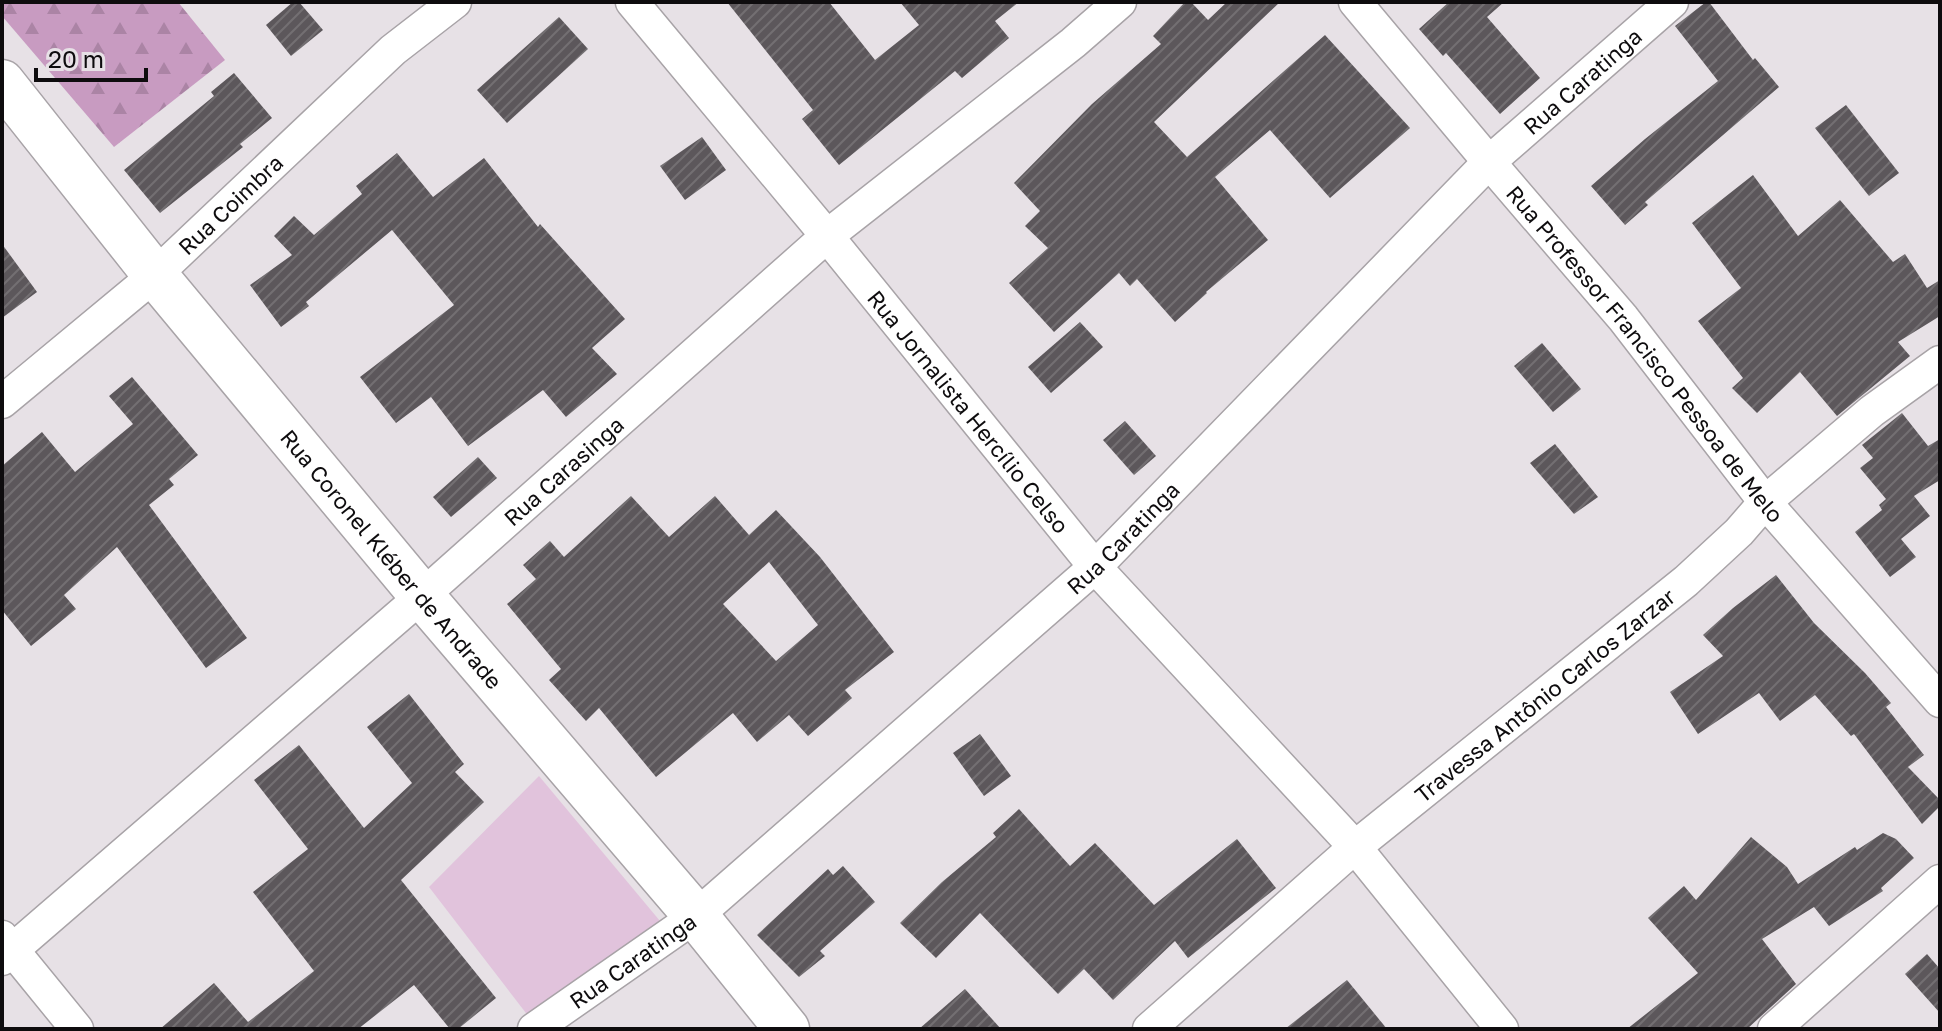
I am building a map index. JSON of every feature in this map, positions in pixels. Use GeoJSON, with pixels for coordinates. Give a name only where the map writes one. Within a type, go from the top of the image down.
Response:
{"type":"FeatureCollection","features":[{"type":"Feature","properties":{"kind":"main road","name":"Rua Coronel Kléber de Andrade"},"geometry":{"type":"LineString","coordinates":[[2,82],[155,275],[422,596],[696,916],[787,1029]]}},
{"type":"Feature","properties":{"kind":"street","name":"Rua Coimbra"},"geometry":{"type":"LineString","coordinates":[[2,402],[155,275],[393,50],[455,2]]}},
{"type":"Feature","properties":{"kind":"street","name":"Rua Jornalista Hercílio Celso"},"geometry":{"type":"LineString","coordinates":[[632,2],[827,236],[1095,567],[1355,847],[1502,1029]]}},
{"type":"Feature","properties":{"kind":"street","name":"Rua Carasinga"},"geometry":{"type":"LineString","coordinates":[[6,949],[422,596],[827,236],[1061,53],[1120,2]]}},
{"type":"Feature","properties":{"kind":"street","name":"Rua Professor Francisco Pessoa de Melo"},"geometry":{"type":"LineString","coordinates":[[1355,2],[1623,318],[1765,502],[1940,701]]}},
{"type":"Feature","properties":{"kind":"street","name":"Rua Caratinga"},"geometry":{"type":"LineString","coordinates":[[534,1029],[696,916],[1095,567],[1489,162],[1672,2]]}},
{"type":"Feature","properties":{"kind":"street","name":"Travessa Antônio Carlos Zarzar"},"geometry":{"type":"LineString","coordinates":[[1149,1029],[1355,847],[1686,581],[1739,532],[1765,502],[1872,411],[1940,362]]}},
{"type":"Feature","properties":{"kind":"street"},"geometry":{"type":"LineString","coordinates":[[1774,1029],[1940,881]]}},
{"type":"Feature","properties":{"kind":"street"},"geometry":{"type":"LineString","coordinates":[[6,949],[77,1029]]}},
{"type":"Feature","properties":{"kind":"shaded area"},"geometry":{"type":"Polygon","coordinates":[[[539,776],[660,921],[529,1017],[429,887],[539,776]]]}},
{"type":"Feature","properties":{"kind":"green space"},"geometry":{"type":"Polygon","coordinates":[[[2,2],[178,2],[225,60],[114,147],[2,16],[2,2]]]}},
{"type":"Feature","properties":{"kind":"building"},"geometry":{"type":"Polygon","coordinates":[[[293,2],[299,2],[323,30],[291,56],[266,25],[293,2]]]}},
{"type":"Feature","properties":{"kind":"building"},"geometry":{"type":"Polygon","coordinates":[[[727,2],[829,2],[875,60],[919,25],[900,2],[1019,2],[995,21],[1009,38],[962,78],[955,71],[839,165],[802,119],[813,110],[727,2]]]}},
{"type":"Feature","properties":{"kind":"building"},"geometry":{"type":"Polygon","coordinates":[[[1185,2],[1191,2],[1208,20],[1227,2],[1280,2],[1154,122],[1187,157],[1325,35],[1410,128],[1330,198],[1270,130],[1215,177],[1268,240],[1175,322],[1137,279],[1130,286],[1119,273],[1054,332],[1009,283],[1048,248],[1025,226],[1040,211],[1014,183],[1092,104],[1161,44],[1153,36],[1185,2]]]}},
{"type":"Feature","properties":{"kind":"building"},"geometry":{"type":"Polygon","coordinates":[[[1449,2],[1504,2],[1487,17],[1540,78],[1500,114],[1446,53],[1443,56],[1419,29],[1449,2]]]}},
{"type":"Feature","properties":{"kind":"building"},"geometry":{"type":"Polygon","coordinates":[[[1706,2],[1779,87],[1645,202],[1648,205],[1625,225],[1591,186],[1718,81],[1675,26],[1706,2]]]}},
{"type":"Feature","properties":{"kind":"building"},"geometry":{"type":"Polygon","coordinates":[[[559,17],[588,49],[507,123],[477,90],[559,17]]]}},
{"type":"Feature","properties":{"kind":"building"},"geometry":{"type":"Polygon","coordinates":[[[234,73],[272,118],[240,144],[243,147],[160,213],[124,170],[214,96],[211,92],[234,73]]]}},
{"type":"Feature","properties":{"kind":"building"},"geometry":{"type":"Polygon","coordinates":[[[1846,105],[1899,173],[1869,196],[1815,128],[1846,105]]]}},
{"type":"Feature","properties":{"kind":"building"},"geometry":{"type":"Polygon","coordinates":[[[702,137],[726,170],[685,200],[660,166],[702,137]]]}},
{"type":"Feature","properties":{"kind":"building"},"geometry":{"type":"Polygon","coordinates":[[[397,153],[433,197],[484,158],[538,227],[540,224],[625,319],[592,348],[617,374],[566,417],[543,390],[468,446],[431,397],[396,423],[360,377],[454,305],[392,230],[306,302],[309,306],[281,327],[250,285],[292,255],[274,236],[294,216],[314,235],[362,194],[356,186],[397,153]]]}},
{"type":"Feature","properties":{"kind":"building"},"geometry":{"type":"Polygon","coordinates":[[[1753,175],[1798,236],[1840,200],[1893,262],[1905,254],[1927,288],[1940,280],[1940,316],[1898,342],[1910,356],[1837,416],[1800,372],[1757,413],[1732,388],[1743,378],[1698,321],[1741,288],[1692,223],[1753,175]]]}},
{"type":"Feature","properties":{"kind":"building"},"geometry":{"type":"Polygon","coordinates":[[[2,244],[37,292],[2,318],[2,244]]]}},
{"type":"Feature","properties":{"kind":"building"},"geometry":{"type":"Polygon","coordinates":[[[1080,322],[1103,347],[1051,393],[1028,367],[1080,322]]]}},
{"type":"Feature","properties":{"kind":"building"},"geometry":{"type":"Polygon","coordinates":[[[1542,343],[1581,389],[1553,412],[1514,366],[1542,343]]]}},
{"type":"Feature","properties":{"kind":"building"},"geometry":{"type":"Polygon","coordinates":[[[132,377],[198,455],[169,479],[174,485],[149,505],[247,638],[206,668],[117,547],[64,595],[76,609],[31,646],[2,610],[2,466],[42,432],[75,472],[133,424],[109,396],[132,377]]]}},
{"type":"Feature","properties":{"kind":"building"},"geometry":{"type":"Polygon","coordinates":[[[1902,413],[1928,446],[1940,439],[1940,480],[1914,496],[1930,516],[1901,539],[1916,557],[1890,577],[1855,532],[1882,510],[1879,505],[1886,499],[1860,468],[1873,458],[1862,445],[1902,413]]]}},
{"type":"Feature","properties":{"kind":"building"},"geometry":{"type":"Polygon","coordinates":[[[1125,421],[1156,456],[1134,475],[1103,440],[1125,421]]]}},
{"type":"Feature","properties":{"kind":"building"},"geometry":{"type":"Polygon","coordinates":[[[1555,444],[1598,497],[1574,514],[1530,463],[1555,444]]]}},
{"type":"Feature","properties":{"kind":"building"},"geometry":{"type":"Polygon","coordinates":[[[478,457],[497,478],[451,517],[433,497],[478,457]]]}},
{"type":"Feature","properties":{"kind":"building"},"geometry":{"type":"Polygon","coordinates":[[[631,496],[669,537],[715,496],[749,535],[776,510],[820,557],[894,652],[845,690],[852,698],[808,736],[789,715],[757,742],[733,713],[656,777],[599,708],[586,721],[549,680],[561,669],[507,604],[536,579],[523,565],[550,541],[564,557],[631,496]],[[769,562],[723,604],[776,661],[818,625],[769,562]]]}},
{"type":"Feature","properties":{"kind":"building"},"geometry":{"type":"Polygon","coordinates":[[[1776,575],[1814,623],[1891,703],[1886,707],[1924,755],[1908,767],[1940,800],[1940,806],[1922,824],[1854,734],[1851,736],[1815,695],[1780,721],[1759,693],[1698,734],[1670,692],[1723,656],[1703,635],[1776,575]]]}},
{"type":"Feature","properties":{"kind":"building"},"geometry":{"type":"Polygon","coordinates":[[[409,694],[464,764],[455,772],[484,802],[401,880],[496,998],[458,1029],[450,1029],[414,985],[358,1029],[160,1029],[214,983],[248,1022],[314,971],[253,892],[308,849],[254,780],[299,745],[364,828],[412,783],[367,727],[409,694]]]}},
{"type":"Feature","properties":{"kind":"building"},"geometry":{"type":"Polygon","coordinates":[[[980,734],[1011,776],[984,796],[953,753],[980,734]]]}},
{"type":"Feature","properties":{"kind":"building"},"geometry":{"type":"Polygon","coordinates":[[[1019,809],[1070,866],[1095,843],[1154,905],[1237,839],[1276,888],[1188,958],[1175,941],[1113,1000],[1084,969],[1058,994],[980,913],[936,958],[900,923],[942,882],[996,837],[993,833],[1019,809]]]}},
{"type":"Feature","properties":{"kind":"building"},"geometry":{"type":"Polygon","coordinates":[[[1883,833],[1896,839],[1914,858],[1881,888],[1883,891],[1829,926],[1814,907],[1762,939],[1796,984],[1747,1029],[1627,1029],[1698,973],[1648,918],[1684,886],[1696,900],[1751,837],[1787,867],[1798,884],[1855,847],[1857,850],[1883,833]]]}},
{"type":"Feature","properties":{"kind":"building"},"geometry":{"type":"Polygon","coordinates":[[[843,866],[875,902],[820,951],[825,956],[799,977],[757,935],[828,869],[833,875],[843,866]]]}},
{"type":"Feature","properties":{"kind":"building"},"geometry":{"type":"Polygon","coordinates":[[[1927,954],[1940,969],[1940,1013],[1905,974],[1927,954]]]}},
{"type":"Feature","properties":{"kind":"building"},"geometry":{"type":"Polygon","coordinates":[[[1347,980],[1387,1029],[1285,1029],[1347,980]]]}},
{"type":"Feature","properties":{"kind":"building"},"geometry":{"type":"Polygon","coordinates":[[[965,989],[1001,1029],[919,1029],[965,989]]]}}]}
